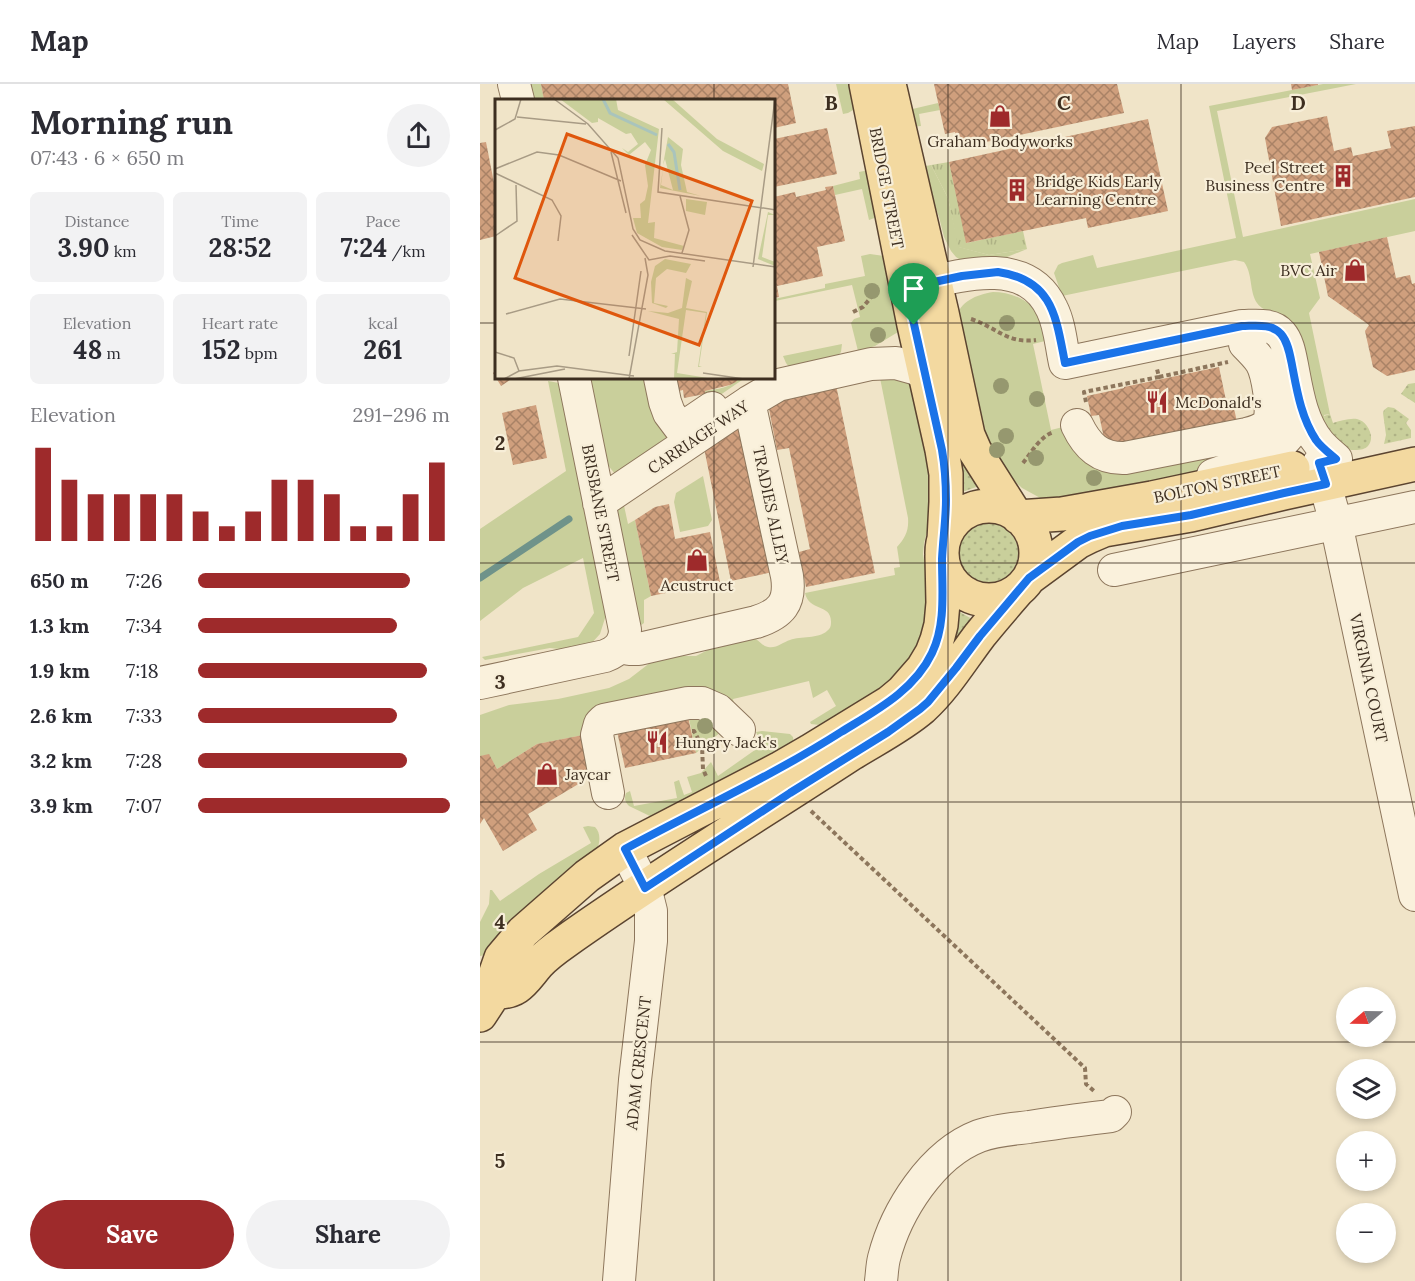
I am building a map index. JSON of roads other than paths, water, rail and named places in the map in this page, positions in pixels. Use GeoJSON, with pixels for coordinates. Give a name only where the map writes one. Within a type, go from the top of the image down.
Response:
{"type":"FeatureCollection","features":[{"type":"Feature","properties":{"kind":"main road","name":"BRIDGE STREET"},"geometry":{"type":"LineString","coordinates":[[488,1003],[501,958],[537,919],[587,876],[625,849],[779,769],[890,702],[923,668],[932,653],[937,640],[943,603],[946,474],[866,84]]}},
{"type":"Feature","properties":{"kind":"main road","name":"BRIDGE STREET"},"geometry":{"type":"LineString","coordinates":[[889,84],[907,286],[975,451],[1017,515]]}},
{"type":"Feature","properties":{"kind":"main road","name":"BOLTON STREET"},"geometry":{"type":"LineString","coordinates":[[1024,583],[1078,542],[1090,536],[1122,526],[1191,515],[1284,493],[1327,469],[1415,443]]}},
{"type":"Feature","properties":{"kind":"main road","name":"BOLTON STREET"},"geometry":{"type":"LineString","coordinates":[[1017,515],[1062,514],[1327,469],[1415,464]]}},
{"type":"Feature","properties":{"kind":"main road"},"geometry":{"type":"LineString","coordinates":[[488,1003],[517,988],[556,948],[790,793],[895,727],[928,702],[1024,583],[1035,563],[1036,548],[1031,532],[1017,515],[1004,508],[992,506],[976,507],[962,514],[951,526],[943,548],[945,568],[956,586],[971,596],[988,600],[1010,595],[1024,583]]}},
{"type":"Feature","properties":{"kind":"street"},"geometry":{"type":"LineString","coordinates":[[514,84],[518,99]]}},
{"type":"Feature","properties":{"kind":"street"},"geometry":{"type":"LineString","coordinates":[[907,286],[998,272],[1022,278],[1037,288],[1048,302],[1054,316],[1065,363],[1152,346],[1244,343],[1269,327],[1286,340],[1301,408],[1316,440],[1326,451],[1327,469]]}},
{"type":"Feature","properties":{"kind":"street","name":"CARRIAGE WAY"},"geometry":{"type":"LineString","coordinates":[[871,364],[878,355],[904,336],[914,325]]}},
{"type":"Feature","properties":{"kind":"street"},"geometry":{"type":"LineString","coordinates":[[1077,425],[1084,439],[1094,449],[1105,456],[1118,458],[1256,431],[1267,425],[1271,407],[1264,368],[1244,343]]}},
{"type":"Feature","properties":{"kind":"street","name":"CARRIAGE WAY"},"geometry":{"type":"LineString","coordinates":[[599,504],[686,436],[752,390],[871,364],[896,363],[924,373]]}},
{"type":"Feature","properties":{"kind":"street","name":"BRISBANE STREET"},"geometry":{"type":"LineString","coordinates":[[574,380],[625,630],[620,647]]}},
{"type":"Feature","properties":{"kind":"street"},"geometry":{"type":"LineString","coordinates":[[661,380],[669,413],[686,436]]}},
{"type":"Feature","properties":{"kind":"street","name":"TRADIES ALLEY"},"geometry":{"type":"LineString","coordinates":[[620,647],[639,649],[756,622],[772,616],[783,607],[788,591],[787,576],[752,390]]}},
{"type":"Feature","properties":{"kind":"street"},"geometry":{"type":"LineString","coordinates":[[1152,498],[1250,461],[1271,450],[1290,434],[1301,408]]}},
{"type":"Feature","properties":{"kind":"street","name":"VIRGINIA COURT"},"geometry":{"type":"LineString","coordinates":[[1327,469],[1336,523],[1415,895]]}},
{"type":"Feature","properties":{"kind":"street"},"geometry":{"type":"LineString","coordinates":[[1114,570],[1415,507]]}},
{"type":"Feature","properties":{"kind":"street"},"geometry":{"type":"LineString","coordinates":[[480,683],[605,656],[620,647]]}},
{"type":"Feature","properties":{"kind":"street"},"geometry":{"type":"LineString","coordinates":[[608,794],[597,735],[600,724],[604,720],[688,703],[702,703],[718,710],[739,730]]}},
{"type":"Feature","properties":{"kind":"street","name":"ADAM CRESCENT"},"geometry":{"type":"LineString","coordinates":[[619,1281],[632,1112],[651,941],[651,911],[645,888],[625,849]]}},
{"type":"Feature","properties":{"kind":"street"},"geometry":{"type":"LineString","coordinates":[[880,1281],[884,1259],[894,1229],[917,1187],[943,1159],[963,1143],[982,1135],[1004,1130],[1111,1116],[1115,1112]]}},
{"type":"Feature","properties":{"kind":"waterway"},"geometry":{"type":"LineString","coordinates":[[480,578],[569,519]]}},
{"type":"Feature","properties":{"kind":"place","name":"Graham Bodyworks"},"geometry":{"type":"Point","coordinates":[1000,116]}},
{"type":"Feature","properties":{"kind":"place","name":"Peel Street Business Centre"},"geometry":{"type":"Point","coordinates":[1343,176]}},
{"type":"Feature","properties":{"kind":"place","name":"Bridge Kids Early Learning Centre"},"geometry":{"type":"Point","coordinates":[1017,190]}},
{"type":"Feature","properties":{"kind":"place","name":"BVC Air"},"geometry":{"type":"Point","coordinates":[1355,270]}},
{"type":"Feature","properties":{"kind":"place","name":"McDonald's"},"geometry":{"type":"Point","coordinates":[1157,402]}},
{"type":"Feature","properties":{"kind":"place","name":"Acustruct"},"geometry":{"type":"Point","coordinates":[697,560]}},
{"type":"Feature","properties":{"kind":"place","name":"Hungry Jack's"},"geometry":{"type":"Point","coordinates":[657,742]}},
{"type":"Feature","properties":{"kind":"place","name":"Jaycar"},"geometry":{"type":"Point","coordinates":[547,774]}}]}
